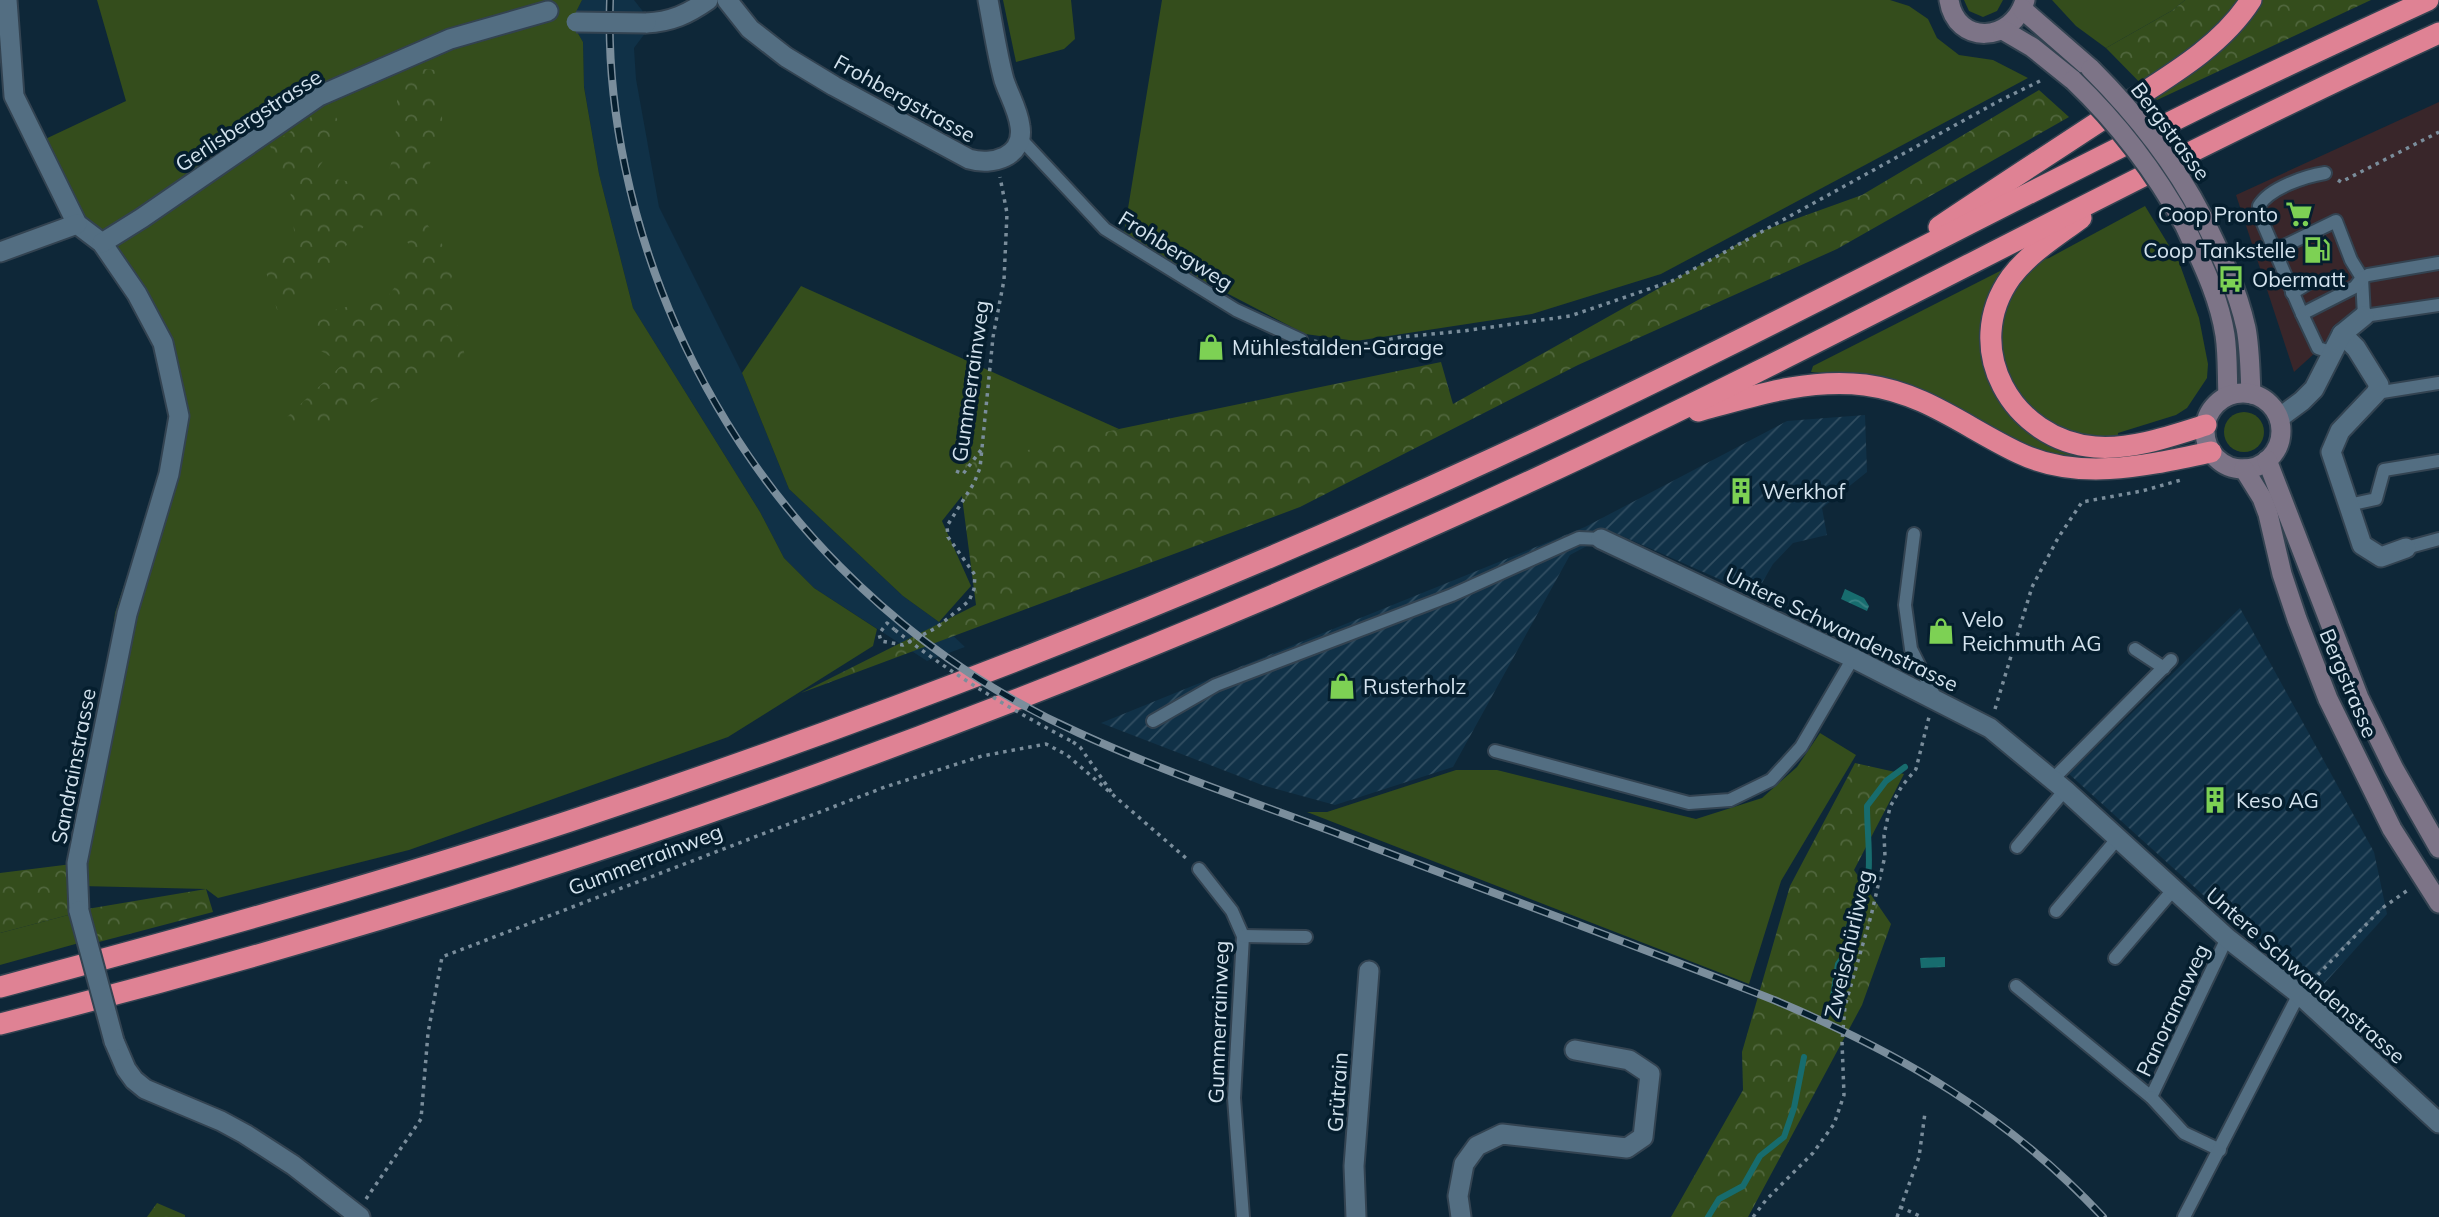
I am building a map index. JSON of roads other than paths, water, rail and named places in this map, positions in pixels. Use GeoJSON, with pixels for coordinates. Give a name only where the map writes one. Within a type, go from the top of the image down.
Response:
{"type":"FeatureCollection","features":[{"type":"Feature","properties":{"kind":"highway"},"geometry":{"type":"LineString","coordinates":[[1849,285],[2178,68],[2221,36],[2251,0]]}},
{"type":"Feature","properties":{"kind":"highway"},"geometry":{"type":"LineString","coordinates":[[0,987],[260,916],[488,847],[809,738],[1015,661],[1265,559],[1492,459],[1678,371],[2203,106],[2428,0]]}},
{"type":"Feature","properties":{"kind":"highway"},"geometry":{"type":"LineString","coordinates":[[0,1024],[183,976],[439,901],[720,808],[1071,678],[1288,589],[1653,424],[2290,103],[2439,33]]}},
{"type":"Feature","properties":{"kind":"highway"},"geometry":{"type":"LineString","coordinates":[[2122,187],[2035,253],[2017,269],[2006,285],[1997,306],[1992,331],[1992,352],[1997,374],[2020,412],[2040,429],[2072,442],[2097,447],[2124,446],[2174,436],[2206,425]]}},
{"type":"Feature","properties":{"kind":"highway"},"geometry":{"type":"LineString","coordinates":[[1653,424],[1785,388],[1852,384],[1879,387],[1920,399],[2018,453],[2060,467],[2112,468],[2211,452]]}},
{"type":"Feature","properties":{"kind":"main road","name":"Bergstrasse"},"geometry":{"type":"LineString","coordinates":[[1949,0],[1955,17],[1972,31],[1993,33],[2003,30],[2018,18],[2024,4],[2091,69],[2161,149],[2188,190],[2223,258],[2246,330],[2251,394]]}},
{"type":"Feature","properties":{"kind":"main road","name":"Bergstrasse"},"geometry":{"type":"LineString","coordinates":[[2003,30],[2032,47],[2073,80],[2134,146],[2159,180],[2185,226],[2220,309],[2225,337],[2228,396]]}},
{"type":"Feature","properties":{"kind":"main road"},"geometry":{"type":"LineString","coordinates":[[2251,394],[2263,398],[2273,407],[2279,418],[2280,441],[2267,460],[2256,467],[2231,467],[2211,452],[2205,435],[2206,425],[2213,408],[2228,396],[2251,394]]}},
{"type":"Feature","properties":{"kind":"main road","name":"Bergstrasse"},"geometry":{"type":"LineString","coordinates":[[2267,460],[2359,698],[2394,769],[2439,848]]}},
{"type":"Feature","properties":{"kind":"main road","name":"Bergstrasse"},"geometry":{"type":"LineString","coordinates":[[2244,469],[2262,498],[2268,514],[2282,574],[2328,699],[2392,829],[2439,903]]}},
{"type":"Feature","properties":{"kind":"street"},"geometry":{"type":"LineString","coordinates":[[0,252],[77,223],[15,96],[6,0]]}},
{"type":"Feature","properties":{"kind":"street"},"geometry":{"type":"LineString","coordinates":[[543,5],[557,17],[576,22],[646,23],[676,19],[708,0]]}},
{"type":"Feature","properties":{"kind":"street"},"geometry":{"type":"LineString","coordinates":[[988,0],[1004,81],[1021,127],[1020,138]]}},
{"type":"Feature","properties":{"kind":"street","name":"Frohbergstrasse"},"geometry":{"type":"LineString","coordinates":[[730,1],[750,29],[786,57],[969,159],[997,162],[1008,157],[1020,138]]}},
{"type":"Feature","properties":{"kind":"street","name":"Gerlisbergstrasse"},"geometry":{"type":"LineString","coordinates":[[102,243],[319,96],[450,39],[543,5]]}},
{"type":"Feature","properties":{"kind":"street","name":"Sandrainstrasse"},"geometry":{"type":"LineString","coordinates":[[77,223],[102,243],[137,294],[163,343],[179,416],[169,474],[127,614],[77,863],[79,911],[114,1041],[126,1069],[145,1090],[221,1121],[245,1134],[293,1164],[358,1215]]}},
{"type":"Feature","properties":{"kind":"street"},"geometry":{"type":"LineString","coordinates":[[2279,418],[2314,389],[2342,334],[2364,316]]}},
{"type":"Feature","properties":{"kind":"street"},"geometry":{"type":"LineString","coordinates":[[2342,334],[2356,348],[2379,385],[2376,393],[2340,431],[2331,452],[2362,545],[2381,557],[2406,548]]}},
{"type":"Feature","properties":{"kind":"street","name":"Untere Schwandenstrasse"},"geometry":{"type":"LineString","coordinates":[[1601,539],[1853,658],[1990,728],[2059,784],[2227,938],[2300,994],[2439,1123]]}},
{"type":"Feature","properties":{"kind":"street","name":"Grütrain"},"geometry":{"type":"LineString","coordinates":[[1356,1217],[1354,1166],[1369,971]]}},
{"type":"Feature","properties":{"kind":"street"},"geometry":{"type":"LineString","coordinates":[[1461,1217],[1458,1196],[1464,1164],[1477,1146],[1502,1133],[1627,1148],[1643,1137],[1650,1074],[1629,1060],[1575,1050]]}},
{"type":"Feature","properties":{"kind":"lane","name":"Frohbergweg"},"geometry":{"type":"LineString","coordinates":[[1020,138],[1105,229],[1236,310],[1301,340]]}},
{"type":"Feature","properties":{"kind":"lane"},"geometry":{"type":"LineString","coordinates":[[2325,173],[2309,176],[2263,200],[2259,206],[2274,251],[2318,348],[2333,353]]}},
{"type":"Feature","properties":{"kind":"lane"},"geometry":{"type":"LineString","coordinates":[[2274,251],[2336,221],[2347,262],[2362,278],[2364,316],[2439,305]]}},
{"type":"Feature","properties":{"kind":"lane"},"geometry":{"type":"LineString","coordinates":[[2302,314],[2355,287],[2362,278],[2380,272],[2439,263]]}},
{"type":"Feature","properties":{"kind":"lane"},"geometry":{"type":"LineString","coordinates":[[2292,293],[2312,281]]}},
{"type":"Feature","properties":{"kind":"lane"},"geometry":{"type":"LineString","coordinates":[[2376,393],[2439,383]]}},
{"type":"Feature","properties":{"kind":"lane"},"geometry":{"type":"LineString","coordinates":[[2348,505],[2376,499],[2384,471],[2439,461]]}},
{"type":"Feature","properties":{"kind":"lane"},"geometry":{"type":"LineString","coordinates":[[1914,534],[1905,605],[1911,649],[1937,699]]}},
{"type":"Feature","properties":{"kind":"lane"},"geometry":{"type":"LineString","coordinates":[[1153,720],[1216,685],[1452,595],[1579,538],[1601,539]]}},
{"type":"Feature","properties":{"kind":"lane"},"geometry":{"type":"LineString","coordinates":[[2406,548],[2439,539]]}},
{"type":"Feature","properties":{"kind":"lane"},"geometry":{"type":"LineString","coordinates":[[2017,847],[2059,784],[2168,664],[2135,649]]}},
{"type":"Feature","properties":{"kind":"lane"},"geometry":{"type":"LineString","coordinates":[[1495,751],[1689,803],[1730,800],[1771,780],[1801,747],[1853,658]]}},
{"type":"Feature","properties":{"kind":"lane"},"geometry":{"type":"LineString","coordinates":[[2056,911],[2118,838]]}},
{"type":"Feature","properties":{"kind":"lane","name":"Gummerrainweg"},"geometry":{"type":"LineString","coordinates":[[1199,869],[1232,911],[1243,936],[1234,1098],[1243,1217]]}},
{"type":"Feature","properties":{"kind":"lane","name":"Untere Schwandenstrasse"},"geometry":{"type":"LineString","coordinates":[[2115,958],[2173,890]]}},
{"type":"Feature","properties":{"kind":"lane"},"geometry":{"type":"LineString","coordinates":[[1243,936],[1307,937]]}},
{"type":"Feature","properties":{"kind":"lane","name":"Panoramaweg"},"geometry":{"type":"LineString","coordinates":[[2151,1097],[2227,938]]}},
{"type":"Feature","properties":{"kind":"lane","name":"Panoramaweg"},"geometry":{"type":"LineString","coordinates":[[2015,986],[2151,1097],[2184,1133],[2220,1150]]}},
{"type":"Feature","properties":{"kind":"lane"},"geometry":{"type":"LineString","coordinates":[[2183,1217],[2300,994]]}},
{"type":"Feature","properties":{"kind":"water"},"geometry":{"type":"Polygon","coordinates":[[[1845,589],[1864,598],[1869,606],[1867,611],[1841,599],[1845,589]]]}},
{"type":"Feature","properties":{"kind":"water"},"geometry":{"type":"Polygon","coordinates":[[[1945,957],[1945,967],[1921,968],[1920,958],[1945,957]]]}},
{"type":"Feature","properties":{"kind":"waterway"},"geometry":{"type":"LineString","coordinates":[[1833,997],[1838,964],[1849,949],[1847,933],[1867,888],[1867,806],[1886,781],[1905,767]]}},
{"type":"Feature","properties":{"kind":"waterway"},"geometry":{"type":"LineString","coordinates":[[1708,1217],[1719,1199],[1743,1186],[1760,1156],[1784,1137],[1794,1108],[1804,1057]]}},
{"type":"Feature","properties":{"kind":"railway"},"geometry":{"type":"LineString","coordinates":[[610,0],[612,83],[625,167],[647,248],[676,326],[709,392],[747,454],[791,513],[840,567],[893,616],[951,661],[1013,700],[1110,747],[1774,1000],[1865,1042],[1951,1090],[1991,1118],[2030,1148],[2103,1217]]}},
{"type":"Feature","properties":{"kind":"place","name":"Coop Pronto"},"geometry":{"type":"Point","coordinates":[2299,214]}},
{"type":"Feature","properties":{"kind":"place","name":"Coop Tankstelle"},"geometry":{"type":"Point","coordinates":[2317,250]}},
{"type":"Feature","properties":{"kind":"place","name":"Obermatt"},"geometry":{"type":"Point","coordinates":[2231,279]}},
{"type":"Feature","properties":{"kind":"place","name":"Mühlestalden-Garage"},"geometry":{"type":"Point","coordinates":[1211,347]}},
{"type":"Feature","properties":{"kind":"place","name":"Werkhof"},"geometry":{"type":"Point","coordinates":[1741,491]}},
{"type":"Feature","properties":{"kind":"place","name":"Velo Reichmuth AG"},"geometry":{"type":"Point","coordinates":[1941,631]}},
{"type":"Feature","properties":{"kind":"place","name":"Rusterholz"},"geometry":{"type":"Point","coordinates":[1342,686]}},
{"type":"Feature","properties":{"kind":"place","name":"Keso AG"},"geometry":{"type":"Point","coordinates":[2215,800]}}]}
